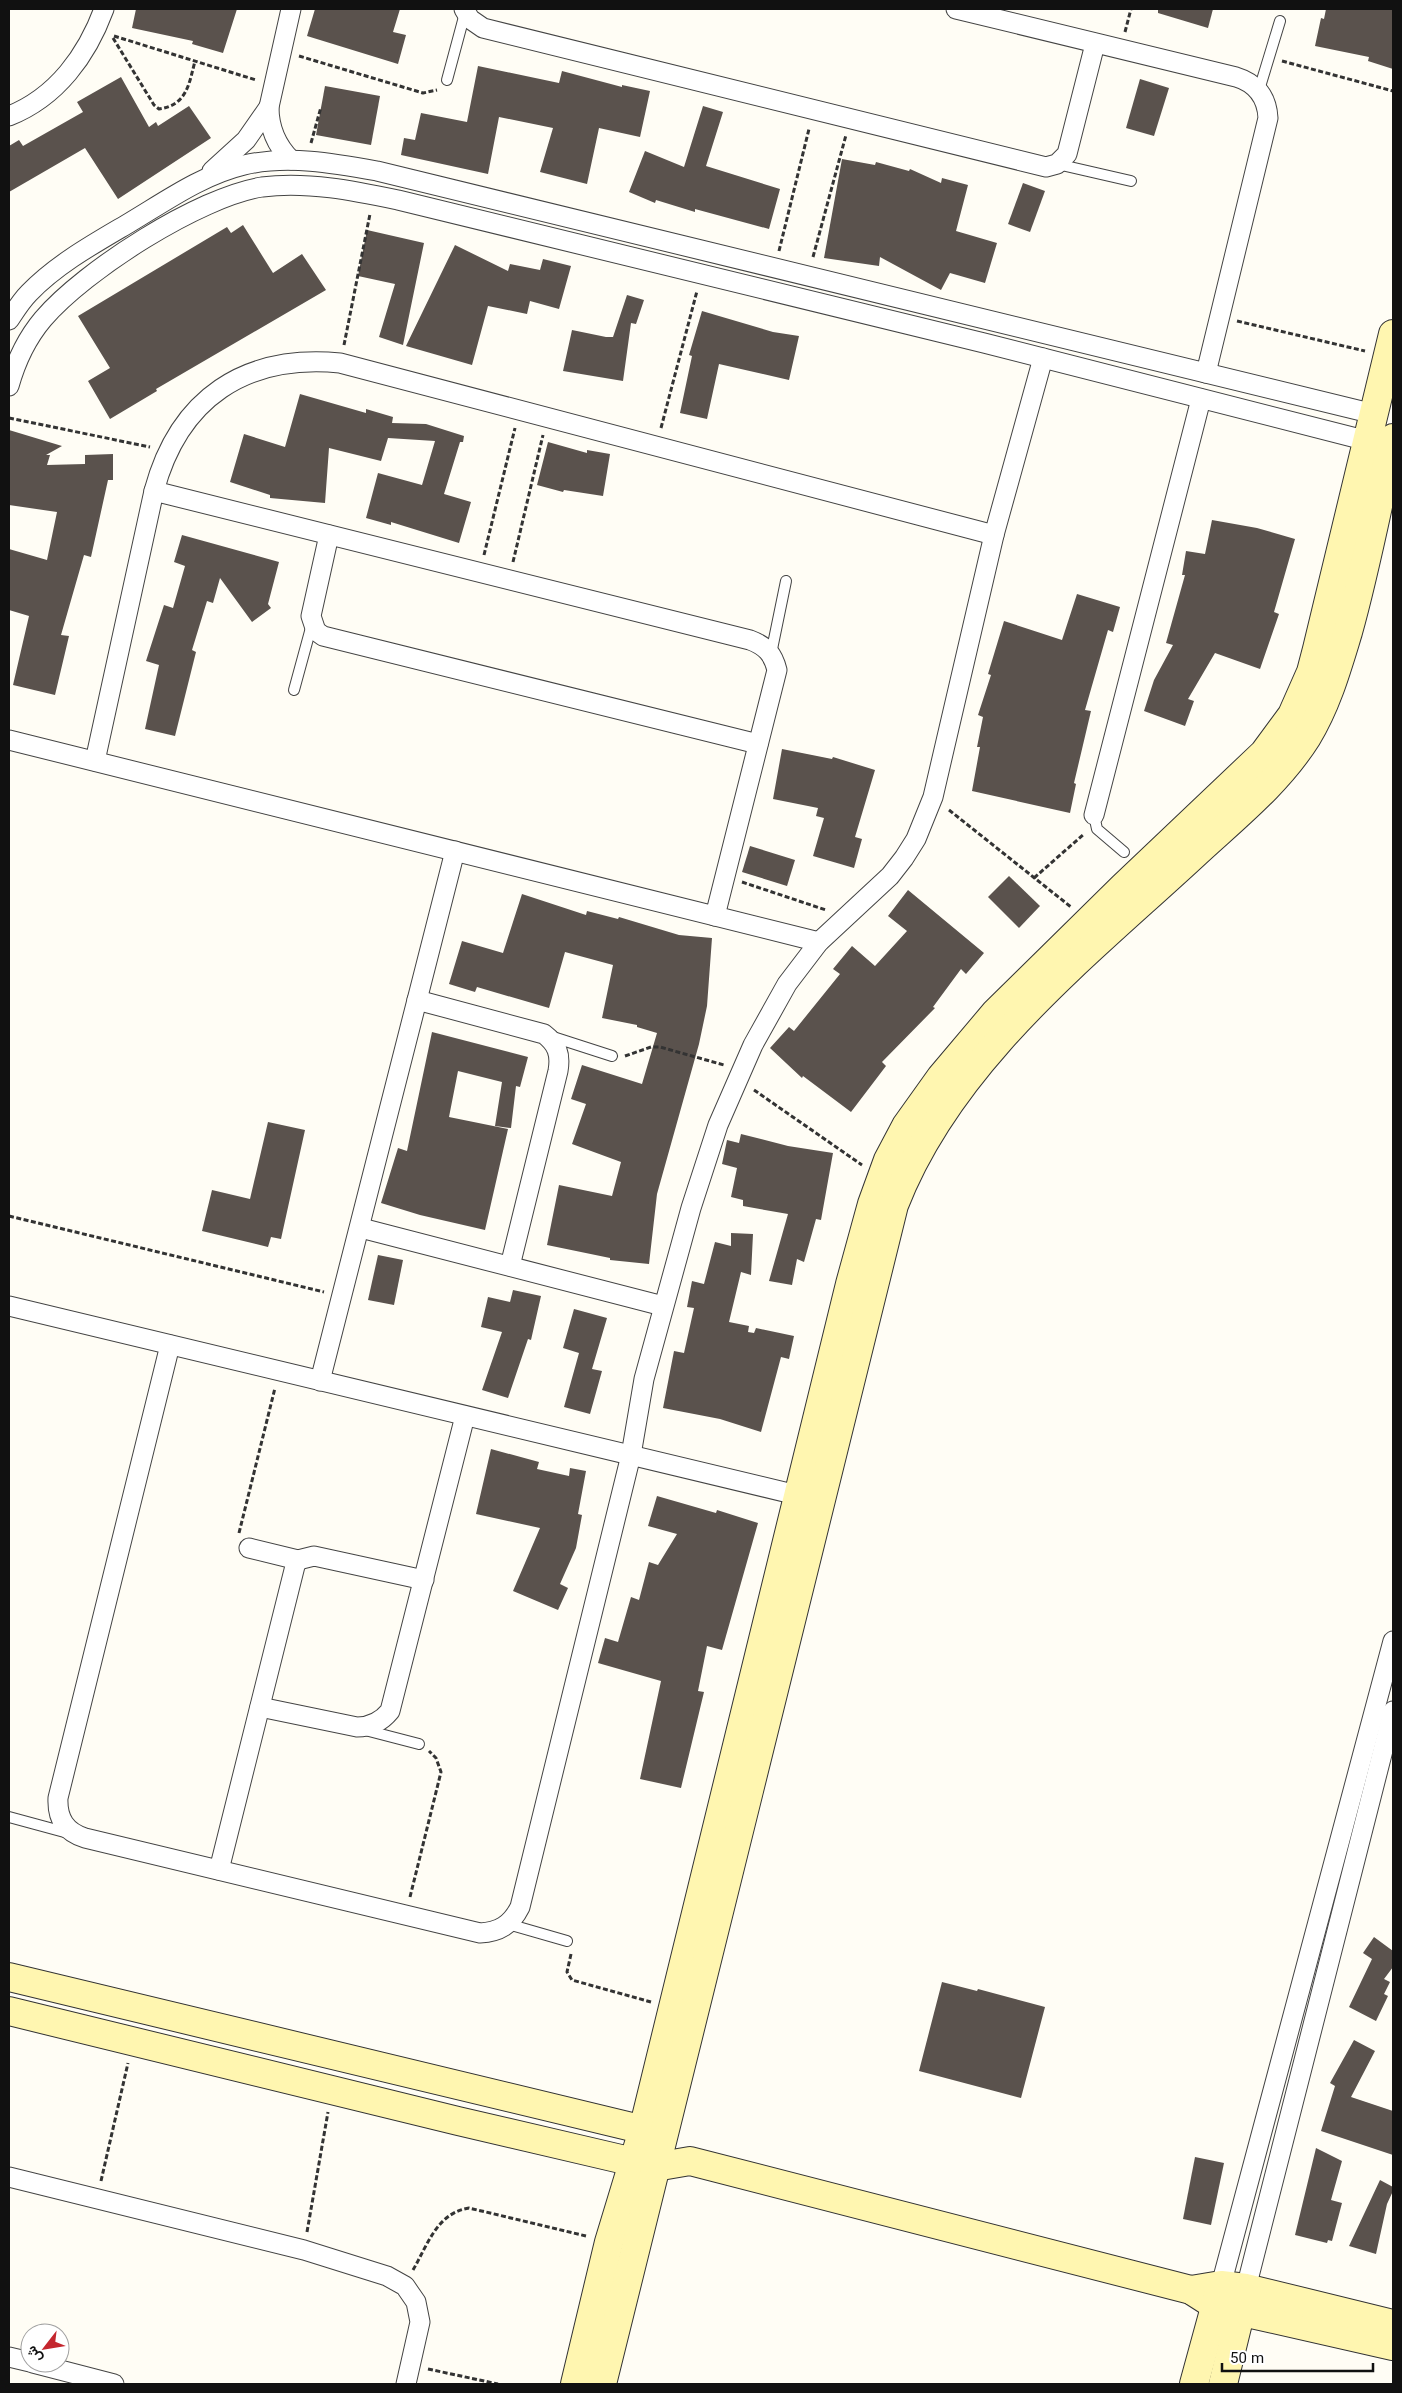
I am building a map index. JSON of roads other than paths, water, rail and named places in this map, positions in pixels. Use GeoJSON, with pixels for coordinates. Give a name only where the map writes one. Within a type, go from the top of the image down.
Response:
{"type":"FeatureCollection","features":[{"type":"Feature","properties":{"kind":"street"},"geometry":{"type":"LineString","coordinates":[[9,116],[34,103],[70,71],[85,52],[104,9]]}},
{"type":"Feature","properties":{"kind":"street"},"geometry":{"type":"LineString","coordinates":[[291,9],[273,86],[269,119],[276,141],[298,160]]}},
{"type":"Feature","properties":{"kind":"street"},"geometry":{"type":"LineString","coordinates":[[956,9],[1236,77],[1245,80],[1259,90],[1268,108],[1268,118],[1206,373]]}},
{"type":"Feature","properties":{"kind":"street"},"geometry":{"type":"LineString","coordinates":[[465,10],[470,19],[483,28],[1041,166],[1057,164],[1063,160],[1070,147],[1096,44]]}},
{"type":"Feature","properties":{"kind":"street"},"geometry":{"type":"LineString","coordinates":[[9,320],[28,293],[42,281],[99,241],[201,180],[232,155],[254,129],[269,107]]}},
{"type":"Feature","properties":{"kind":"street"},"geometry":{"type":"LineString","coordinates":[[201,180],[244,165],[298,160],[377,171],[990,322],[1374,414]]}},
{"type":"Feature","properties":{"kind":"street"},"geometry":{"type":"LineString","coordinates":[[9,386],[22,350],[54,306],[129,249],[190,212],[230,195],[263,187],[314,187],[373,195],[984,343],[1201,398],[1381,439]]}},
{"type":"Feature","properties":{"kind":"street"},"geometry":{"type":"LineString","coordinates":[[984,343],[990,322]]}},
{"type":"Feature","properties":{"kind":"street"},"geometry":{"type":"LineString","coordinates":[[654,2132],[671,2007],[797,1495],[862,1286],[894,1205],[909,1169],[935,1122],[973,1071],[1022,1016],[1266,788],[1294,755],[1327,699],[1347,586],[1381,439],[1374,414],[1391,345]]}},
{"type":"Feature","properties":{"kind":"street"},"geometry":{"type":"LineString","coordinates":[[170,1345],[58,1798],[58,1807],[63,1823],[77,1835],[219,1870],[480,1933],[500,1930],[508,1924],[520,1907],[631,1455],[644,1379],[703,1166],[739,1074],[788,984],[819,942],[845,916],[879,887],[904,858],[919,832],[933,797],[994,535],[1043,358]]}},
{"type":"Feature","properties":{"kind":"street"},"geometry":{"type":"LineString","coordinates":[[95,761],[154,491],[167,451],[180,428],[197,408],[216,391],[239,378],[263,368],[288,362],[314,360],[340,363],[994,535]]}},
{"type":"Feature","properties":{"kind":"street"},"geometry":{"type":"LineString","coordinates":[[1094,820],[1201,398]]}},
{"type":"Feature","properties":{"kind":"street"},"geometry":{"type":"LineString","coordinates":[[154,491],[750,640],[766,648],[771,654],[777,670],[715,916]]}},
{"type":"Feature","properties":{"kind":"street"},"geometry":{"type":"LineString","coordinates":[[329,535],[312,608],[312,624],[316,631],[330,639],[758,744]]}},
{"type":"Feature","properties":{"kind":"street"},"geometry":{"type":"LineString","coordinates":[[575,2384],[609,2242],[643,2164],[654,2132],[862,1286],[880,1177],[906,1126],[967,1044],[995,1013],[1088,921],[1248,770],[1279,734],[1292,715],[1347,586]]}},
{"type":"Feature","properties":{"kind":"street"},"geometry":{"type":"LineString","coordinates":[[9,740],[819,942]]}},
{"type":"Feature","properties":{"kind":"street"},"geometry":{"type":"LineString","coordinates":[[320,1381],[361,1228],[455,851]]}},
{"type":"Feature","properties":{"kind":"street"},"geometry":{"type":"LineString","coordinates":[[417,1000],[544,1034],[558,1050],[558,1071],[510,1266]]}},
{"type":"Feature","properties":{"kind":"street"},"geometry":{"type":"LineString","coordinates":[[361,1228],[663,1306]]}},
{"type":"Feature","properties":{"kind":"street"},"geometry":{"type":"LineString","coordinates":[[9,1306],[797,1495]]}},
{"type":"Feature","properties":{"kind":"street"},"geometry":{"type":"LineString","coordinates":[[260,1706],[357,1727],[372,1726],[386,1717],[390,1710],[465,1416]]}},
{"type":"Feature","properties":{"kind":"street"},"geometry":{"type":"LineString","coordinates":[[249,1548],[298,1560],[314,1556],[424,1580]]}},
{"type":"Feature","properties":{"kind":"street"},"geometry":{"type":"LineString","coordinates":[[219,1870],[298,1560]]}},
{"type":"Feature","properties":{"kind":"street"},"geometry":{"type":"LineString","coordinates":[[1223,2384],[1231,2298],[1393,1641]]}},
{"type":"Feature","properties":{"kind":"street"},"geometry":{"type":"LineString","coordinates":[[1194,2384],[1231,2298],[1393,1711]]}},
{"type":"Feature","properties":{"kind":"street"},"geometry":{"type":"LineString","coordinates":[[9,1977],[654,2132],[690,2160]]}},
{"type":"Feature","properties":{"kind":"street"},"geometry":{"type":"LineString","coordinates":[[9,2011],[643,2164],[690,2160],[1191,2290],[1393,2324]]}},
{"type":"Feature","properties":{"kind":"street"},"geometry":{"type":"LineString","coordinates":[[336,2091],[346,2058]]}},
{"type":"Feature","properties":{"kind":"street"},"geometry":{"type":"LineString","coordinates":[[602,2384],[643,2164]]}},
{"type":"Feature","properties":{"kind":"street"},"geometry":{"type":"LineString","coordinates":[[9,2177],[304,2250],[387,2276],[405,2286],[416,2302],[420,2322],[412,2365],[406,2384]]}},
{"type":"Feature","properties":{"kind":"street"},"geometry":{"type":"LineString","coordinates":[[1231,2298],[1393,2346]]}},
{"type":"Feature","properties":{"kind":"street"},"geometry":{"type":"LineString","coordinates":[[70,2373],[114,2384]]}},
{"type":"Feature","properties":{"kind":"lane"},"geometry":{"type":"LineString","coordinates":[[447,80],[465,10]]}},
{"type":"Feature","properties":{"kind":"lane"},"geometry":{"type":"LineString","coordinates":[[1259,90],[1280,21]]}},
{"type":"Feature","properties":{"kind":"lane"},"geometry":{"type":"LineString","coordinates":[[1057,164],[1131,182]]}},
{"type":"Feature","properties":{"kind":"lane"},"geometry":{"type":"LineString","coordinates":[[771,654],[786,581]]}},
{"type":"Feature","properties":{"kind":"lane"},"geometry":{"type":"LineString","coordinates":[[294,690],[312,624]]}},
{"type":"Feature","properties":{"kind":"lane"},"geometry":{"type":"LineString","coordinates":[[1094,820],[1100,833],[1124,852]]}},
{"type":"Feature","properties":{"kind":"lane"},"geometry":{"type":"LineString","coordinates":[[544,1034],[612,1056]]}},
{"type":"Feature","properties":{"kind":"lane"},"geometry":{"type":"LineString","coordinates":[[357,1727],[419,1744]]}},
{"type":"Feature","properties":{"kind":"lane"},"geometry":{"type":"LineString","coordinates":[[9,1817],[77,1835]]}},
{"type":"Feature","properties":{"kind":"lane"},"geometry":{"type":"LineString","coordinates":[[508,1924],[567,1941]]}}]}
